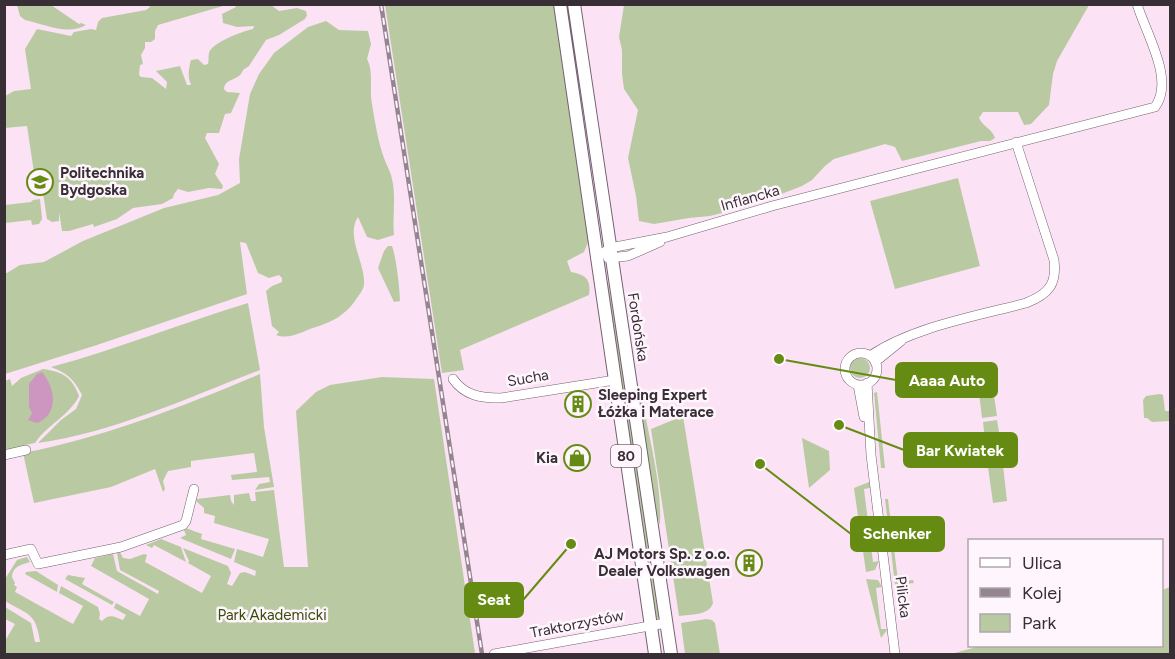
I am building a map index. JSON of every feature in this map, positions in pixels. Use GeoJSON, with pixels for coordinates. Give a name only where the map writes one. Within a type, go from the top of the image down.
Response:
{"type":"FeatureCollection","features":[{"type":"Feature","properties":{"kind":"main road","name":"Fordońska"},"geometry":{"type":"LineString","coordinates":[[560,4],[655,654]]}},
{"type":"Feature","properties":{"kind":"main road","name":"Fordońska"},"geometry":{"type":"LineString","coordinates":[[574,4],[671,654]]}},
{"type":"Feature","properties":{"kind":"street","name":"Inflancka"},"geometry":{"type":"LineString","coordinates":[[611,253],[843,188],[1148,110],[1161,102],[1166,89],[1166,70],[1137,4]]}},
{"type":"Feature","properties":{"kind":"street"},"geometry":{"type":"LineString","coordinates":[[873,359],[888,344],[907,336],[1026,303],[1042,296],[1053,283],[1056,272],[1054,260],[1016,142]]}},
{"type":"Feature","properties":{"kind":"street","name":"Inflancka"},"geometry":{"type":"LineString","coordinates":[[611,253],[628,256],[658,244],[667,237]]}},
{"type":"Feature","properties":{"kind":"street"},"geometry":{"type":"LineString","coordinates":[[596,258],[611,253]]}},
{"type":"Feature","properties":{"kind":"street"},"geometry":{"type":"LineString","coordinates":[[615,278],[628,256]]}},
{"type":"Feature","properties":{"kind":"street"},"geometry":{"type":"LineString","coordinates":[[858,353],[873,359],[877,372],[875,377],[862,384],[851,382],[846,376],[846,362],[853,354],[858,353]]}},
{"type":"Feature","properties":{"kind":"street","name":"Sucha"},"geometry":{"type":"LineString","coordinates":[[453,379],[458,387],[470,394],[485,398],[501,398],[615,380]]}},
{"type":"Feature","properties":{"kind":"street","name":"Pilicka"},"geometry":{"type":"LineString","coordinates":[[862,384],[895,654]]}},
{"type":"Feature","properties":{"kind":"street"},"geometry":{"type":"LineString","coordinates":[[4,455],[26,450]]}},
{"type":"Feature","properties":{"kind":"street"},"geometry":{"type":"LineString","coordinates":[[4,555],[31,549],[38,564],[138,542],[183,525],[194,489]]}},
{"type":"Feature","properties":{"kind":"street","name":"Traktorzystów"},"geometry":{"type":"LineString","coordinates":[[494,654],[666,622]]}},
{"type":"Feature","properties":{"kind":"green space"},"geometry":{"type":"Polygon","coordinates":[[[624,4],[1089,5],[1057,61],[1049,105],[1031,124],[1024,125],[1018,112],[983,112],[979,118],[995,138],[990,141],[981,141],[902,161],[895,147],[885,144],[834,159],[812,180],[802,186],[750,206],[710,216],[654,224],[639,221],[628,158],[638,110],[624,89],[622,74],[622,50],[619,37],[624,4]]]}},
{"type":"Feature","properties":{"kind":"green space"},"geometry":{"type":"Polygon","coordinates":[[[17,5],[51,5],[79,24],[86,25],[64,29],[25,20],[20,16],[17,5]]]}},
{"type":"Feature","properties":{"kind":"green space"},"geometry":{"type":"Polygon","coordinates":[[[149,5],[233,5],[158,25],[155,39],[145,42],[141,55],[143,64],[140,65],[139,75],[152,78],[166,89],[167,82],[156,71],[180,66],[187,85],[190,85],[191,60],[198,59],[204,65],[208,64],[209,53],[215,45],[253,29],[254,26],[237,27],[223,23],[222,14],[236,7],[235,5],[271,5],[279,11],[297,8],[306,11],[307,15],[305,19],[279,35],[266,40],[249,66],[225,85],[224,89],[227,92],[240,93],[231,113],[225,114],[219,133],[207,133],[205,138],[219,164],[215,174],[223,186],[222,189],[209,188],[188,192],[178,189],[173,198],[162,204],[133,208],[117,219],[94,227],[93,224],[62,231],[59,212],[59,221],[52,222],[47,219],[41,180],[35,179],[27,126],[5,128],[5,96],[14,91],[31,89],[25,49],[37,29],[71,36],[74,32],[96,30],[102,18],[146,10],[150,7],[149,5]]]}},
{"type":"Feature","properties":{"kind":"green space"},"geometry":{"type":"Polygon","coordinates":[[[385,5],[556,5],[589,240],[584,252],[567,261],[571,272],[587,279],[589,295],[460,350],[464,370],[442,373],[385,5]]]}},
{"type":"Feature","properties":{"kind":"green space"},"geometry":{"type":"Polygon","coordinates":[[[326,21],[339,30],[368,31],[371,44],[367,59],[370,69],[371,98],[380,145],[394,190],[394,235],[378,240],[367,237],[358,217],[355,225],[355,241],[364,285],[351,306],[338,317],[322,325],[292,336],[276,335],[279,332],[272,326],[266,291],[282,282],[282,278],[279,275],[269,278],[258,273],[246,243],[240,242],[247,294],[5,374],[5,274],[20,265],[44,262],[83,241],[164,208],[218,195],[240,183],[239,159],[250,94],[259,74],[274,53],[308,27],[326,21]]]}},
{"type":"Feature","properties":{"kind":"green space"},"geometry":{"type":"Polygon","coordinates":[[[958,178],[980,266],[895,289],[870,201],[958,178]]]}},
{"type":"Feature","properties":{"kind":"green space"},"geometry":{"type":"Polygon","coordinates":[[[40,199],[42,219],[39,224],[32,225],[31,220],[5,223],[5,205],[40,199]]]}},
{"type":"Feature","properties":{"kind":"green space"},"geometry":{"type":"Polygon","coordinates":[[[388,246],[392,246],[399,281],[400,301],[394,302],[378,268],[388,246]]]}},
{"type":"Feature","properties":{"kind":"green space"},"geometry":{"type":"Polygon","coordinates":[[[605,282],[608,282],[629,390],[660,616],[658,619],[655,617],[605,282]]]}},
{"type":"Feature","properties":{"kind":"green space"},"geometry":{"type":"Polygon","coordinates":[[[248,303],[260,370],[123,422],[67,438],[38,443],[61,420],[76,409],[82,395],[70,377],[51,367],[248,303]]]}},
{"type":"Feature","properties":{"kind":"green space"},"geometry":{"type":"Polygon","coordinates":[[[860,358],[867,361],[870,368],[867,375],[860,378],[853,375],[850,368],[853,361],[860,358]]]}},
{"type":"Feature","properties":{"kind":"green space"},"geometry":{"type":"Polygon","coordinates":[[[43,369],[66,376],[79,396],[70,409],[35,443],[25,445],[26,448],[5,453],[5,381],[10,379],[12,386],[21,378],[43,369]]]}},
{"type":"Feature","properties":{"kind":"green space"},"geometry":{"type":"Polygon","coordinates":[[[260,374],[264,427],[274,487],[255,490],[259,484],[270,482],[269,477],[232,480],[231,475],[257,472],[254,453],[191,461],[191,467],[168,471],[163,481],[165,489],[163,492],[155,469],[111,487],[34,503],[23,453],[144,420],[260,374]]]}},
{"type":"Feature","properties":{"kind":"green space","name":"Park Akademicki"},"geometry":{"type":"Polygon","coordinates":[[[382,377],[434,379],[475,653],[5,654],[5,641],[15,624],[5,619],[5,607],[31,623],[35,642],[40,642],[36,625],[30,616],[5,601],[5,579],[17,560],[27,557],[30,562],[14,570],[12,577],[17,587],[15,592],[73,624],[83,606],[59,593],[61,586],[98,607],[99,619],[102,621],[110,616],[123,620],[126,615],[114,608],[116,603],[140,616],[149,599],[91,566],[95,558],[113,554],[117,571],[158,594],[159,591],[120,570],[117,553],[120,552],[123,558],[130,559],[147,555],[145,562],[202,593],[211,576],[188,563],[183,548],[228,566],[231,573],[227,584],[232,586],[240,573],[245,572],[255,576],[256,571],[234,562],[237,549],[263,557],[269,539],[214,523],[215,516],[204,513],[204,508],[196,501],[197,499],[230,495],[234,505],[234,495],[249,493],[251,501],[256,501],[255,492],[274,490],[284,567],[308,567],[296,411],[316,392],[330,385],[382,377]]]}},
{"type":"Feature","properties":{"kind":"green space"},"geometry":{"type":"Polygon","coordinates":[[[990,391],[994,395],[997,416],[982,418],[979,393],[990,391]]]}},
{"type":"Feature","properties":{"kind":"green space"},"geometry":{"type":"Polygon","coordinates":[[[641,392],[657,475],[660,525],[655,510],[638,395],[641,392]]]}},
{"type":"Feature","properties":{"kind":"green space"},"geometry":{"type":"Polygon","coordinates":[[[877,392],[885,468],[881,468],[874,393],[877,392]]]}},
{"type":"Feature","properties":{"kind":"green space"},"geometry":{"type":"Polygon","coordinates":[[[1163,395],[1165,411],[1170,411],[1170,421],[1152,422],[1144,418],[1143,400],[1146,396],[1163,395]]]}},
{"type":"Feature","properties":{"kind":"green space"},"geometry":{"type":"Polygon","coordinates":[[[683,416],[713,603],[704,612],[679,616],[651,429],[683,416]]]}},
{"type":"Feature","properties":{"kind":"green space"},"geometry":{"type":"Polygon","coordinates":[[[997,420],[1000,438],[985,440],[983,422],[997,420]]]}},
{"type":"Feature","properties":{"kind":"green space"},"geometry":{"type":"Polygon","coordinates":[[[802,438],[829,451],[830,470],[809,488],[802,438]]]}},
{"type":"Feature","properties":{"kind":"green space"},"geometry":{"type":"Polygon","coordinates":[[[1003,465],[1007,501],[993,503],[988,467],[1003,465]]]}},
{"type":"Feature","properties":{"kind":"green space"},"geometry":{"type":"Polygon","coordinates":[[[869,482],[870,488],[864,489],[873,562],[879,561],[875,570],[866,572],[854,488],[869,482]]]}},
{"type":"Feature","properties":{"kind":"green space"},"geometry":{"type":"Polygon","coordinates":[[[885,499],[888,499],[898,581],[913,580],[914,583],[895,585],[885,499]]]}},
{"type":"Feature","properties":{"kind":"green space"},"geometry":{"type":"Polygon","coordinates":[[[186,528],[202,534],[201,539],[235,549],[231,559],[180,538],[186,535],[184,530],[186,528]]]}},
{"type":"Feature","properties":{"kind":"green space"},"geometry":{"type":"Polygon","coordinates":[[[161,539],[181,547],[186,562],[154,545],[152,548],[146,545],[161,539]]]}},
{"type":"Feature","properties":{"kind":"green space"},"geometry":{"type":"Polygon","coordinates":[[[36,571],[58,585],[57,592],[25,574],[36,571]]]}},
{"type":"Feature","properties":{"kind":"green space"},"geometry":{"type":"Polygon","coordinates":[[[68,575],[85,578],[82,584],[114,602],[112,605],[65,579],[68,575]]]}},
{"type":"Feature","properties":{"kind":"green space"},"geometry":{"type":"Polygon","coordinates":[[[866,579],[878,580],[882,587],[876,588],[881,629],[887,629],[881,638],[866,579]]]}},
{"type":"Feature","properties":{"kind":"green space"},"geometry":{"type":"Polygon","coordinates":[[[1170,587],[1170,654],[951,654],[976,647],[1163,647],[1163,590],[1170,587]]]}},
{"type":"Feature","properties":{"kind":"green space"},"geometry":{"type":"Polygon","coordinates":[[[706,619],[715,623],[720,654],[685,654],[681,623],[706,619]]]}},
{"type":"Feature","properties":{"kind":"shaded area"},"geometry":{"type":"Polygon","coordinates":[[[42,372],[50,386],[53,400],[49,414],[37,423],[28,420],[32,413],[29,407],[29,384],[37,374],[42,372]]]}},
{"type":"Feature","properties":{"kind":"railway"},"geometry":{"type":"LineString","coordinates":[[381,4],[482,654]]}},
{"type":"Feature","properties":{"kind":"place","name":"Politechnika Bydgoska"},"geometry":{"type":"Point","coordinates":[40,182]}},
{"type":"Feature","properties":{"kind":"place","name":"Aaaa Auto"},"geometry":{"type":"Point","coordinates":[779,359]}},
{"type":"Feature","properties":{"kind":"place","name":"Sleeping Expert Łóżka i Materace"},"geometry":{"type":"Point","coordinates":[578,404]}},
{"type":"Feature","properties":{"kind":"place","name":"Bar Kwiatek"},"geometry":{"type":"Point","coordinates":[839,425]}},
{"type":"Feature","properties":{"kind":"place","name":"Kia"},"geometry":{"type":"Point","coordinates":[577,458]}},
{"type":"Feature","properties":{"kind":"place","name":"Schenker"},"geometry":{"type":"Point","coordinates":[760,464]}},
{"type":"Feature","properties":{"kind":"place","name":"Seat"},"geometry":{"type":"Point","coordinates":[571,544]}},
{"type":"Feature","properties":{"kind":"place","name":"AJ Motors Sp. z o.o. Dealer Volkswagen"},"geometry":{"type":"Point","coordinates":[749,563]}}]}
